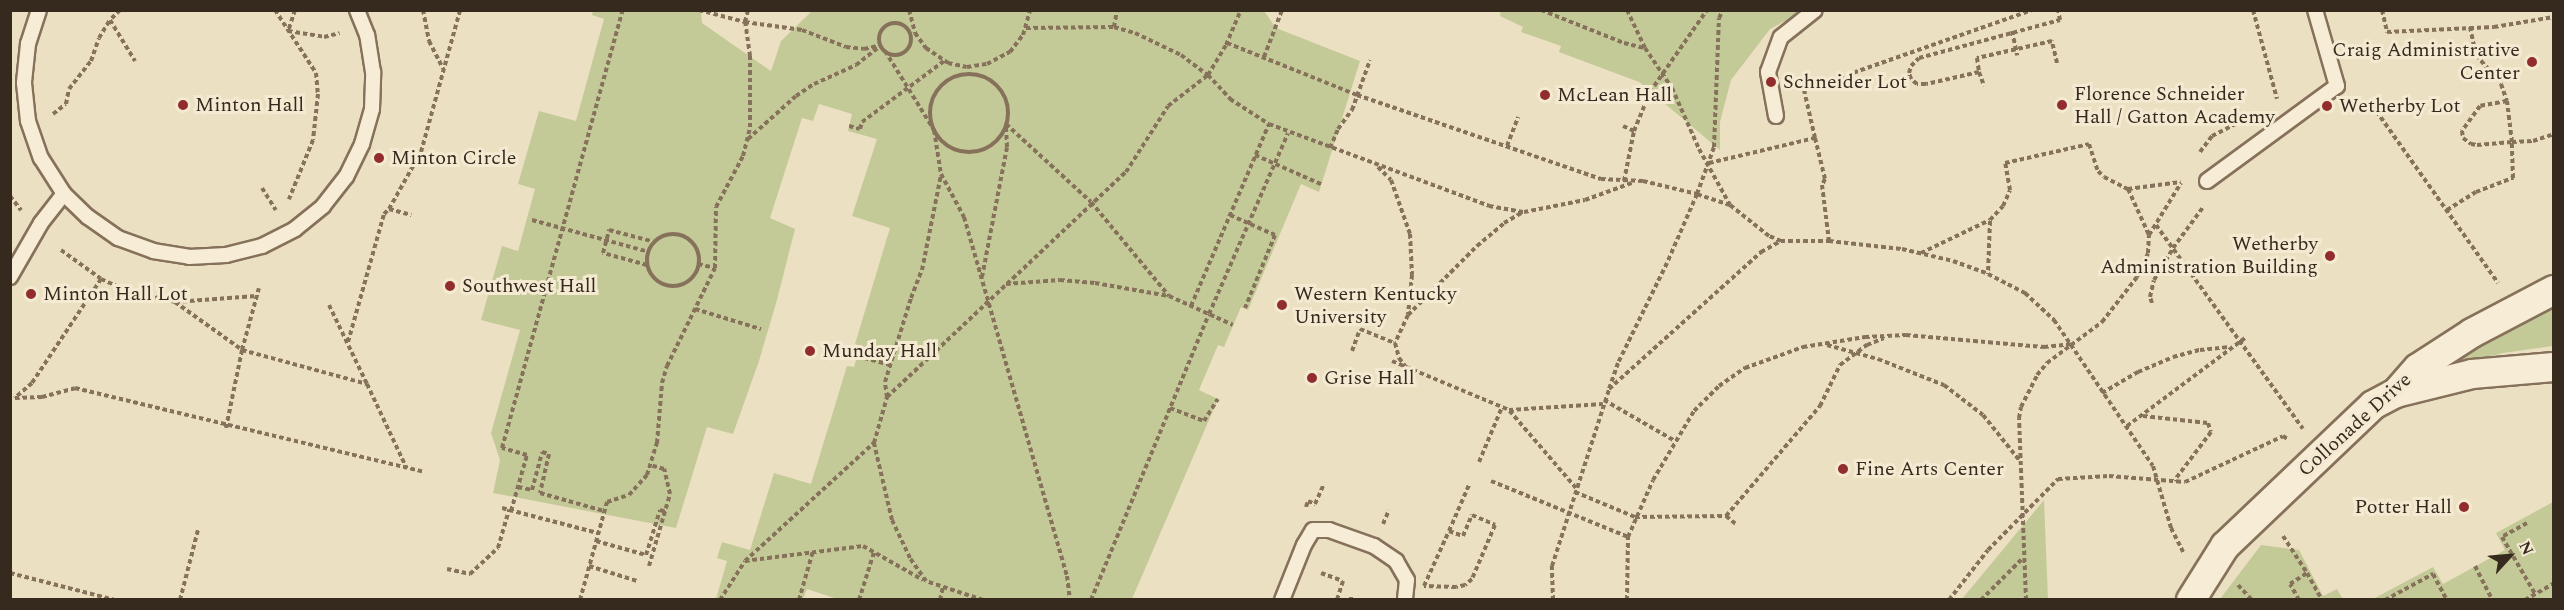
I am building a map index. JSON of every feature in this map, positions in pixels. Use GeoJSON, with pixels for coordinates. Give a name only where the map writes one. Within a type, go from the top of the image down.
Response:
{"type":"FeatureCollection","features":[{"type":"Feature","properties":{"kind":"street","name":"Collonade Drive"},"geometry":{"type":"LineString","coordinates":[[2191,600],[2224,546],[2373,405],[2396,393],[2418,368],[2472,333],[2553,290]]}},
{"type":"Feature","properties":{"kind":"street"},"geometry":{"type":"LineString","coordinates":[[2396,393],[2472,374],[2553,367]]}},
{"type":"Feature","properties":{"kind":"lane"},"geometry":{"type":"LineString","coordinates":[[39,10],[28,44],[24,83],[28,121],[41,158],[64,194],[88,217],[118,238],[153,251],[189,258],[226,255],[262,246],[295,229],[323,206],[346,177],[362,144],[372,109],[373,72],[368,35],[357,10]]}},
{"type":"Feature","properties":{"kind":"lane"},"geometry":{"type":"LineString","coordinates":[[1776,116],[1768,72],[1780,38],[1815,10]]}},
{"type":"Feature","properties":{"kind":"lane"},"geometry":{"type":"LineString","coordinates":[[2207,181],[2337,86],[2315,10]]}},
{"type":"Feature","properties":{"kind":"lane"},"geometry":{"type":"LineString","coordinates":[[10,277],[41,223],[64,194]]}},
{"type":"Feature","properties":{"kind":"lane"},"geometry":{"type":"LineString","coordinates":[[1282,600],[1304,545],[1313,530],[1329,530],[1374,546],[1396,561],[1407,580],[1405,600]]}},
{"type":"Feature","properties":{"kind":"path"},"geometry":{"type":"LineString","coordinates":[[50,116],[66,104],[72,82],[90,61],[99,38],[110,20],[120,10]]}},
{"type":"Feature","properties":{"kind":"path"},"geometry":{"type":"LineString","coordinates":[[275,10],[316,73],[318,94],[313,140],[298,184],[286,205]]}},
{"type":"Feature","properties":{"kind":"path"},"geometry":{"type":"LineString","coordinates":[[288,31],[295,10]]}},
{"type":"Feature","properties":{"kind":"path"},"geometry":{"type":"LineString","coordinates":[[423,10],[429,41],[443,69]]}},
{"type":"Feature","properties":{"kind":"path"},"geometry":{"type":"LineString","coordinates":[[348,342],[384,214],[421,152],[460,10]]}},
{"type":"Feature","properties":{"kind":"path"},"geometry":{"type":"LineString","coordinates":[[447,568],[470,574],[498,548],[518,487],[526,455],[502,448],[623,10]]}},
{"type":"Feature","properties":{"kind":"path"},"geometry":{"type":"LineString","coordinates":[[699,10],[745,22],[802,30],[846,48],[864,49],[880,45]]}},
{"type":"Feature","properties":{"kind":"path"},"geometry":{"type":"LineString","coordinates":[[579,600],[607,502],[622,499],[636,490],[650,465],[659,433],[662,383],[682,332],[715,268],[716,207],[735,173],[748,140],[751,113],[745,22],[748,10]]}},
{"type":"Feature","properties":{"kind":"path"},"geometry":{"type":"LineString","coordinates":[[885,51],[892,54],[903,53],[911,45],[912,30],[909,10]]}},
{"type":"Feature","properties":{"kind":"path"},"geometry":{"type":"LineString","coordinates":[[1006,124],[1003,132],[992,144],[976,151],[951,147],[934,130],[907,88],[880,45],[880,34],[887,25],[901,24],[912,30],[926,48],[944,61],[967,67],[987,64],[1004,57],[1017,44],[1026,28],[1030,10]]}},
{"type":"Feature","properties":{"kind":"path"},"geometry":{"type":"LineString","coordinates":[[1114,27],[1117,10]]}},
{"type":"Feature","properties":{"kind":"path"},"geometry":{"type":"LineString","coordinates":[[887,397],[1091,202],[1126,172],[1168,106],[1208,75],[1227,43],[1241,10]]}},
{"type":"Feature","properties":{"kind":"path"},"geometry":{"type":"LineString","coordinates":[[1264,57],[1282,10]]}},
{"type":"Feature","properties":{"kind":"path"},"geometry":{"type":"LineString","coordinates":[[1541,10],[1624,44],[1645,48]]}},
{"type":"Feature","properties":{"kind":"path"},"geometry":{"type":"LineString","coordinates":[[1627,10],[1645,48],[1663,72],[1699,149],[1730,205]]}},
{"type":"Feature","properties":{"kind":"path"},"geometry":{"type":"LineString","coordinates":[[1624,183],[1634,131],[1650,92],[1707,10]]}},
{"type":"Feature","properties":{"kind":"path"},"geometry":{"type":"LineString","coordinates":[[1553,600],[1552,566],[1603,402],[1618,363],[1667,263],[1697,194],[1714,147],[1719,18],[1723,10]]}},
{"type":"Feature","properties":{"kind":"path"},"geometry":{"type":"LineString","coordinates":[[1829,241],[1822,185],[1825,179],[1804,90],[2033,10]]}},
{"type":"Feature","properties":{"kind":"path"},"geometry":{"type":"LineString","coordinates":[[1979,72],[1926,84],[1917,84],[1911,80],[1909,73],[1911,66],[1919,58],[2012,31],[2060,20],[2058,10]]}},
{"type":"Feature","properties":{"kind":"path"},"geometry":{"type":"LineString","coordinates":[[2253,10],[2277,100],[2269,106]]}},
{"type":"Feature","properties":{"kind":"path"},"geometry":{"type":"LineString","coordinates":[[2382,10],[2387,32],[2494,27],[2553,17]]}},
{"type":"Feature","properties":{"kind":"path"},"geometry":{"type":"LineString","coordinates":[[110,20],[135,61]]}},
{"type":"Feature","properties":{"kind":"path"},"geometry":{"type":"LineString","coordinates":[[1026,28],[1114,27],[1159,42],[1208,75],[1230,99],[1269,124],[1288,133],[1489,206],[1524,212]]}},
{"type":"Feature","properties":{"kind":"path"},"geometry":{"type":"LineString","coordinates":[[2447,210],[2476,192],[2513,178],[2507,101],[2501,84],[2476,55],[2470,27]]}},
{"type":"Feature","properties":{"kind":"path"},"geometry":{"type":"LineString","coordinates":[[288,31],[324,37],[343,32]]}},
{"type":"Feature","properties":{"kind":"path"},"geometry":{"type":"LineString","coordinates":[[1972,31],[1975,42]]}},
{"type":"Feature","properties":{"kind":"path"},"geometry":{"type":"LineString","coordinates":[[2012,31],[2017,55]]}},
{"type":"Feature","properties":{"kind":"path"},"geometry":{"type":"LineString","coordinates":[[1984,86],[1977,58],[2052,41],[2057,63]]}},
{"type":"Feature","properties":{"kind":"path"},"geometry":{"type":"LineString","coordinates":[[1227,43],[1358,95],[1601,179],[1624,183],[1643,181],[1697,194],[1730,205],[1769,236],[1781,241],[1829,241],[1921,253],[1988,273],[2036,300],[2071,344],[2102,393],[2143,448],[2159,481],[2171,528],[2178,544],[2190,559]]}},
{"type":"Feature","properties":{"kind":"path"},"geometry":{"type":"LineString","coordinates":[[748,140],[796,96],[814,84],[856,65],[880,45]]}},
{"type":"Feature","properties":{"kind":"path"},"geometry":{"type":"LineString","coordinates":[[1330,148],[1358,95],[1370,60]]}},
{"type":"Feature","properties":{"kind":"path"},"geometry":{"type":"LineString","coordinates":[[849,126],[860,129],[862,122],[944,61]]}},
{"type":"Feature","properties":{"kind":"path"},"geometry":{"type":"LineString","coordinates":[[967,67],[967,74]]}},
{"type":"Feature","properties":{"kind":"path"},"geometry":{"type":"LineString","coordinates":[[982,278],[1007,147],[1008,108],[1002,91],[987,78],[967,74],[948,79],[936,91],[929,114],[942,174],[964,217],[982,278],[1067,576],[1070,600]]}},
{"type":"Feature","properties":{"kind":"path"},"geometry":{"type":"LineString","coordinates":[[2507,101],[2480,106],[2464,128],[2465,141],[2471,144],[2533,141],[2553,134]]}},
{"type":"Feature","properties":{"kind":"path"},"geometry":{"type":"LineString","coordinates":[[2373,105],[2503,290]]}},
{"type":"Feature","properties":{"kind":"path"},"geometry":{"type":"LineString","coordinates":[[1507,146],[1518,117]]}},
{"type":"Feature","properties":{"kind":"path"},"geometry":{"type":"LineString","coordinates":[[2199,153],[2212,136],[2250,117]]}},
{"type":"Feature","properties":{"kind":"path"},"geometry":{"type":"LineString","coordinates":[[1006,124],[1091,202],[1169,296]]}},
{"type":"Feature","properties":{"kind":"path"},"geometry":{"type":"LineString","coordinates":[[1191,306],[1269,124]]}},
{"type":"Feature","properties":{"kind":"path"},"geometry":{"type":"LineString","coordinates":[[1623,126],[1634,131]]}},
{"type":"Feature","properties":{"kind":"path"},"geometry":{"type":"LineString","coordinates":[[1091,600],[1209,314],[1288,133]]}},
{"type":"Feature","properties":{"kind":"path"},"geometry":{"type":"LineString","coordinates":[[1709,164],[1815,138]]}},
{"type":"Feature","properties":{"kind":"path"},"geometry":{"type":"LineString","coordinates":[[1921,253],[1990,220],[2003,206],[2010,190],[2005,163],[2089,144],[2098,171],[2104,177],[2128,189],[2181,183]]}},
{"type":"Feature","properties":{"kind":"path"},"geometry":{"type":"LineString","coordinates":[[1256,155],[1323,185]]}},
{"type":"Feature","properties":{"kind":"path"},"geometry":{"type":"LineString","coordinates":[[1375,164],[1391,180],[1410,234],[1412,275],[1408,315],[1395,343],[1399,358],[1405,366]]}},
{"type":"Feature","properties":{"kind":"path"},"geometry":{"type":"LineString","coordinates":[[926,582],[910,558],[892,520],[874,443],[887,397],[885,382],[922,270],[942,174]]}},
{"type":"Feature","properties":{"kind":"path"},"geometry":{"type":"LineString","coordinates":[[2149,235],[2185,176]]}},
{"type":"Feature","properties":{"kind":"path"},"geometry":{"type":"LineString","coordinates":[[1408,315],[1477,246],[1504,223],[1524,212],[1585,200],[1624,183]]}},
{"type":"Feature","properties":{"kind":"path"},"geometry":{"type":"LineString","coordinates":[[262,188],[278,214],[282,212]]}},
{"type":"Feature","properties":{"kind":"path"},"geometry":{"type":"LineString","coordinates":[[2026,600],[2019,418],[2027,393],[2047,363],[2102,322],[2137,277],[2148,253],[2149,235],[2128,189]]}},
{"type":"Feature","properties":{"kind":"path"},"geometry":{"type":"LineString","coordinates":[[10,196],[24,214]]}},
{"type":"Feature","properties":{"kind":"path"},"geometry":{"type":"LineString","coordinates":[[2152,303],[2151,290],[2173,248],[2208,200]]}},
{"type":"Feature","properties":{"kind":"path"},"geometry":{"type":"LineString","coordinates":[[389,209],[411,215]]}},
{"type":"Feature","properties":{"kind":"path"},"geometry":{"type":"LineString","coordinates":[[1230,215],[1275,235],[1245,308]]}},
{"type":"Feature","properties":{"kind":"path"},"geometry":{"type":"LineString","coordinates":[[532,220],[649,252]]}},
{"type":"Feature","properties":{"kind":"path"},"geometry":{"type":"LineString","coordinates":[[1988,273],[1990,220]]}},
{"type":"Feature","properties":{"kind":"path"},"geometry":{"type":"LineString","coordinates":[[2156,225],[2303,429]]}},
{"type":"Feature","properties":{"kind":"path"},"geometry":{"type":"LineString","coordinates":[[648,265],[603,253],[609,230],[655,242]]}},
{"type":"Feature","properties":{"kind":"path"},"geometry":{"type":"LineString","coordinates":[[667,235],[686,238],[698,253],[698,264],[693,277],[683,284],[673,286],[658,281],[648,265],[649,252],[655,242],[667,235]]}},
{"type":"Feature","properties":{"kind":"path"},"geometry":{"type":"LineString","coordinates":[[1609,388],[1761,252],[1781,241]]}},
{"type":"Feature","properties":{"kind":"path"},"geometry":{"type":"LineString","coordinates":[[61,250],[101,279],[126,290],[175,302],[256,296]]}},
{"type":"Feature","properties":{"kind":"path"},"geometry":{"type":"LineString","coordinates":[[698,264],[715,268]]}},
{"type":"Feature","properties":{"kind":"path"},"geometry":{"type":"LineString","coordinates":[[13,398],[32,383],[101,279]]}},
{"type":"Feature","properties":{"kind":"path"},"geometry":{"type":"LineString","coordinates":[[1005,284],[1060,280],[1095,283],[1169,296],[1233,325]]}},
{"type":"Feature","properties":{"kind":"path"},"geometry":{"type":"LineString","coordinates":[[226,426],[242,350],[259,288]]}},
{"type":"Feature","properties":{"kind":"path"},"geometry":{"type":"LineString","coordinates":[[175,302],[242,350],[367,384]]}},
{"type":"Feature","properties":{"kind":"path"},"geometry":{"type":"LineString","coordinates":[[329,305],[406,467]]}},
{"type":"Feature","properties":{"kind":"path"},"geometry":{"type":"LineString","coordinates":[[695,309],[761,329]]}},
{"type":"Feature","properties":{"kind":"path"},"geometry":{"type":"LineString","coordinates":[[1352,351],[1360,329],[1395,343]]}},
{"type":"Feature","properties":{"kind":"path"},"geometry":{"type":"LineString","coordinates":[[1627,600],[1628,537],[1635,517],[1675,441],[1706,397],[1730,377],[1773,356],[1823,344],[1889,336],[2044,347],[2071,344]]}},
{"type":"Feature","properties":{"kind":"path"},"geometry":{"type":"LineString","coordinates":[[1726,516],[1820,406],[1840,365],[1856,352],[1889,336]]}},
{"type":"Feature","properties":{"kind":"path"},"geometry":{"type":"LineString","coordinates":[[2127,426],[2245,338]]}},
{"type":"Feature","properties":{"kind":"path"},"geometry":{"type":"LineString","coordinates":[[1823,344],[1856,352],[1944,385],[1983,415],[2021,462]]}},
{"type":"Feature","properties":{"kind":"path"},"geometry":{"type":"LineString","coordinates":[[2102,393],[2138,372],[2173,357],[2199,350],[2230,347]]}},
{"type":"Feature","properties":{"kind":"path"},"geometry":{"type":"LineString","coordinates":[[857,356],[890,365]]}},
{"type":"Feature","properties":{"kind":"path"},"geometry":{"type":"LineString","coordinates":[[1392,361],[1509,410],[1576,490],[1635,517],[1726,516],[1736,524]]}},
{"type":"Feature","properties":{"kind":"path"},"geometry":{"type":"LineString","coordinates":[[13,398],[42,397],[75,388],[226,426],[422,471]]}},
{"type":"Feature","properties":{"kind":"path"},"geometry":{"type":"LineString","coordinates":[[1170,408],[1204,422],[1218,399]]}},
{"type":"Feature","properties":{"kind":"path"},"geometry":{"type":"LineString","coordinates":[[1509,410],[1603,402],[1675,441]]}},
{"type":"Feature","properties":{"kind":"path"},"geometry":{"type":"LineString","coordinates":[[1479,462],[1502,406]]}},
{"type":"Feature","properties":{"kind":"path"},"geometry":{"type":"LineString","coordinates":[[2142,416],[2208,423],[2211,432],[2174,482]]}},
{"type":"Feature","properties":{"kind":"path"},"geometry":{"type":"LineString","coordinates":[[1949,600],[2023,512],[2058,479],[2109,476],[2185,482],[2283,436],[2289,441]]}},
{"type":"Feature","properties":{"kind":"path"},"geometry":{"type":"LineString","coordinates":[[720,600],[746,561],[874,443]]}},
{"type":"Feature","properties":{"kind":"path"},"geometry":{"type":"LineString","coordinates":[[518,487],[532,490],[542,453],[549,454],[540,493],[604,511]]}},
{"type":"Feature","properties":{"kind":"path"},"geometry":{"type":"LineString","coordinates":[[649,566],[670,494],[664,469],[650,465]]}},
{"type":"Feature","properties":{"kind":"path"},"geometry":{"type":"LineString","coordinates":[[1491,480],[1628,537]]}},
{"type":"Feature","properties":{"kind":"path"},"geometry":{"type":"LineString","coordinates":[[1449,531],[1463,536],[1472,515],[1495,525],[1469,582],[1456,587],[1424,586],[1469,485]]}},
{"type":"Feature","properties":{"kind":"path"},"geometry":{"type":"LineString","coordinates":[[502,508],[598,533]]}},
{"type":"Feature","properties":{"kind":"path"},"geometry":{"type":"LineString","coordinates":[[596,541],[646,555],[660,510],[666,512]]}},
{"type":"Feature","properties":{"kind":"path"},"geometry":{"type":"LineString","coordinates":[[2527,523],[2502,537],[2535,594]]}},
{"type":"Feature","properties":{"kind":"path"},"geometry":{"type":"LineString","coordinates":[[180,600],[198,530]]}},
{"type":"Feature","properties":{"kind":"path"},"geometry":{"type":"LineString","coordinates":[[2279,530],[2322,600]]}},
{"type":"Feature","properties":{"kind":"path"},"geometry":{"type":"LineString","coordinates":[[746,561],[852,545],[863,546],[926,582],[983,600]]}},
{"type":"Feature","properties":{"kind":"path"},"geometry":{"type":"LineString","coordinates":[[799,600],[813,551]]}},
{"type":"Feature","properties":{"kind":"path"},"geometry":{"type":"LineString","coordinates":[[859,600],[874,552]]}},
{"type":"Feature","properties":{"kind":"path"},"geometry":{"type":"LineString","coordinates":[[1981,600],[2024,557]]}},
{"type":"Feature","properties":{"kind":"path"},"geometry":{"type":"LineString","coordinates":[[589,566],[637,581]]}},
{"type":"Feature","properties":{"kind":"path"},"geometry":{"type":"LineString","coordinates":[[2475,566],[2492,600]]}},
{"type":"Feature","properties":{"kind":"path"},"geometry":{"type":"LineString","coordinates":[[10,573],[115,600]]}},
{"type":"Feature","properties":{"kind":"path"},"geometry":{"type":"LineString","coordinates":[[2299,600],[2290,584],[2307,573]]}},
{"type":"Feature","properties":{"kind":"path"},"geometry":{"type":"LineString","coordinates":[[2385,600],[2433,574],[2447,600]]}},
{"type":"Feature","properties":{"kind":"path"},"geometry":{"type":"LineString","coordinates":[[2230,578],[2252,600]]}},
{"type":"Feature","properties":{"kind":"path"},"geometry":{"type":"LineString","coordinates":[[2525,600],[2553,583]]}},
{"type":"Feature","properties":{"kind":"path"},"geometry":{"type":"LineString","coordinates":[[940,600],[943,587]]}},
{"type":"Feature","properties":{"kind":"green space"},"geometry":{"type":"Polygon","coordinates":[[[1501,10],[1804,11],[1770,29],[1731,80],[1720,122],[1720,150],[1639,82],[1559,52],[1561,46],[1521,32],[1523,27],[1500,16],[1501,10]]]}},
{"type":"Feature","properties":{"kind":"green space"},"geometry":{"type":"Polygon","coordinates":[[[593,11],[701,11],[702,23],[771,71],[781,41],[812,11],[1264,11],[1276,28],[1360,61],[1319,192],[1301,184],[1248,310],[1241,307],[1224,347],[1218,345],[1199,390],[1218,399],[1132,599],[840,600],[807,589],[803,599],[716,599],[727,561],[717,558],[722,542],[750,550],[774,473],[811,484],[847,366],[854,367],[860,346],[855,344],[890,228],[852,216],[877,139],[848,131],[852,114],[819,104],[813,121],[802,118],[770,218],[795,229],[759,361],[733,434],[707,427],[676,528],[493,493],[500,460],[491,433],[520,330],[481,320],[502,246],[518,251],[535,189],[518,184],[539,111],[576,121],[604,19],[592,15],[593,11]]]}},
{"type":"Feature","properties":{"kind":"green space"},"geometry":{"type":"Polygon","coordinates":[[[2553,301],[2553,346],[2503,353],[2424,373],[2553,301]]]}},
{"type":"Feature","properties":{"kind":"green space"},"geometry":{"type":"Polygon","coordinates":[[[2044,500],[2048,599],[1962,599],[2044,500]]]}},
{"type":"Feature","properties":{"kind":"green space"},"geometry":{"type":"Polygon","coordinates":[[[2553,502],[2553,599],[2373,599],[2433,567],[2443,584],[2505,550],[2496,533],[2553,502]]]}},
{"type":"Feature","properties":{"kind":"green space"},"geometry":{"type":"Polygon","coordinates":[[[2261,545],[2299,550],[2323,596],[2337,589],[2343,599],[2220,599],[2261,545]]]}},
{"type":"Feature","properties":{"kind":"place","name":"Craig Administrative Center"},"geometry":{"type":"Point","coordinates":[2532,62]}},
{"type":"Feature","properties":{"kind":"place","name":"Schneider Lot"},"geometry":{"type":"Point","coordinates":[1771,82]}},
{"type":"Feature","properties":{"kind":"place","name":"McLean Hall"},"geometry":{"type":"Point","coordinates":[1545,95]}},
{"type":"Feature","properties":{"kind":"place","name":"Minton Hall"},"geometry":{"type":"Point","coordinates":[183,105]}},
{"type":"Feature","properties":{"kind":"place","name":"Florence Schneider Hall / Gatton Academy"},"geometry":{"type":"Point","coordinates":[2062,105]}},
{"type":"Feature","properties":{"kind":"place","name":"Wetherby Lot"},"geometry":{"type":"Point","coordinates":[2327,106]}},
{"type":"Feature","properties":{"kind":"place","name":"Minton Circle"},"geometry":{"type":"Point","coordinates":[379,158]}},
{"type":"Feature","properties":{"kind":"place","name":"Wetherby Administration Building"},"geometry":{"type":"Point","coordinates":[2330,256]}},
{"type":"Feature","properties":{"kind":"place","name":"Southwest Hall"},"geometry":{"type":"Point","coordinates":[450,286]}},
{"type":"Feature","properties":{"kind":"place","name":"Minton Hall Lot"},"geometry":{"type":"Point","coordinates":[31,294]}},
{"type":"Feature","properties":{"kind":"place","name":"Western Kentucky University"},"geometry":{"type":"Point","coordinates":[1282,305]}},
{"type":"Feature","properties":{"kind":"place","name":"Munday Hall"},"geometry":{"type":"Point","coordinates":[810,351]}},
{"type":"Feature","properties":{"kind":"place","name":"Grise Hall"},"geometry":{"type":"Point","coordinates":[1312,378]}},
{"type":"Feature","properties":{"kind":"place","name":"Fine Arts Center"},"geometry":{"type":"Point","coordinates":[1843,469]}},
{"type":"Feature","properties":{"kind":"place","name":"Potter Hall"},"geometry":{"type":"Point","coordinates":[2464,507]}}]}
